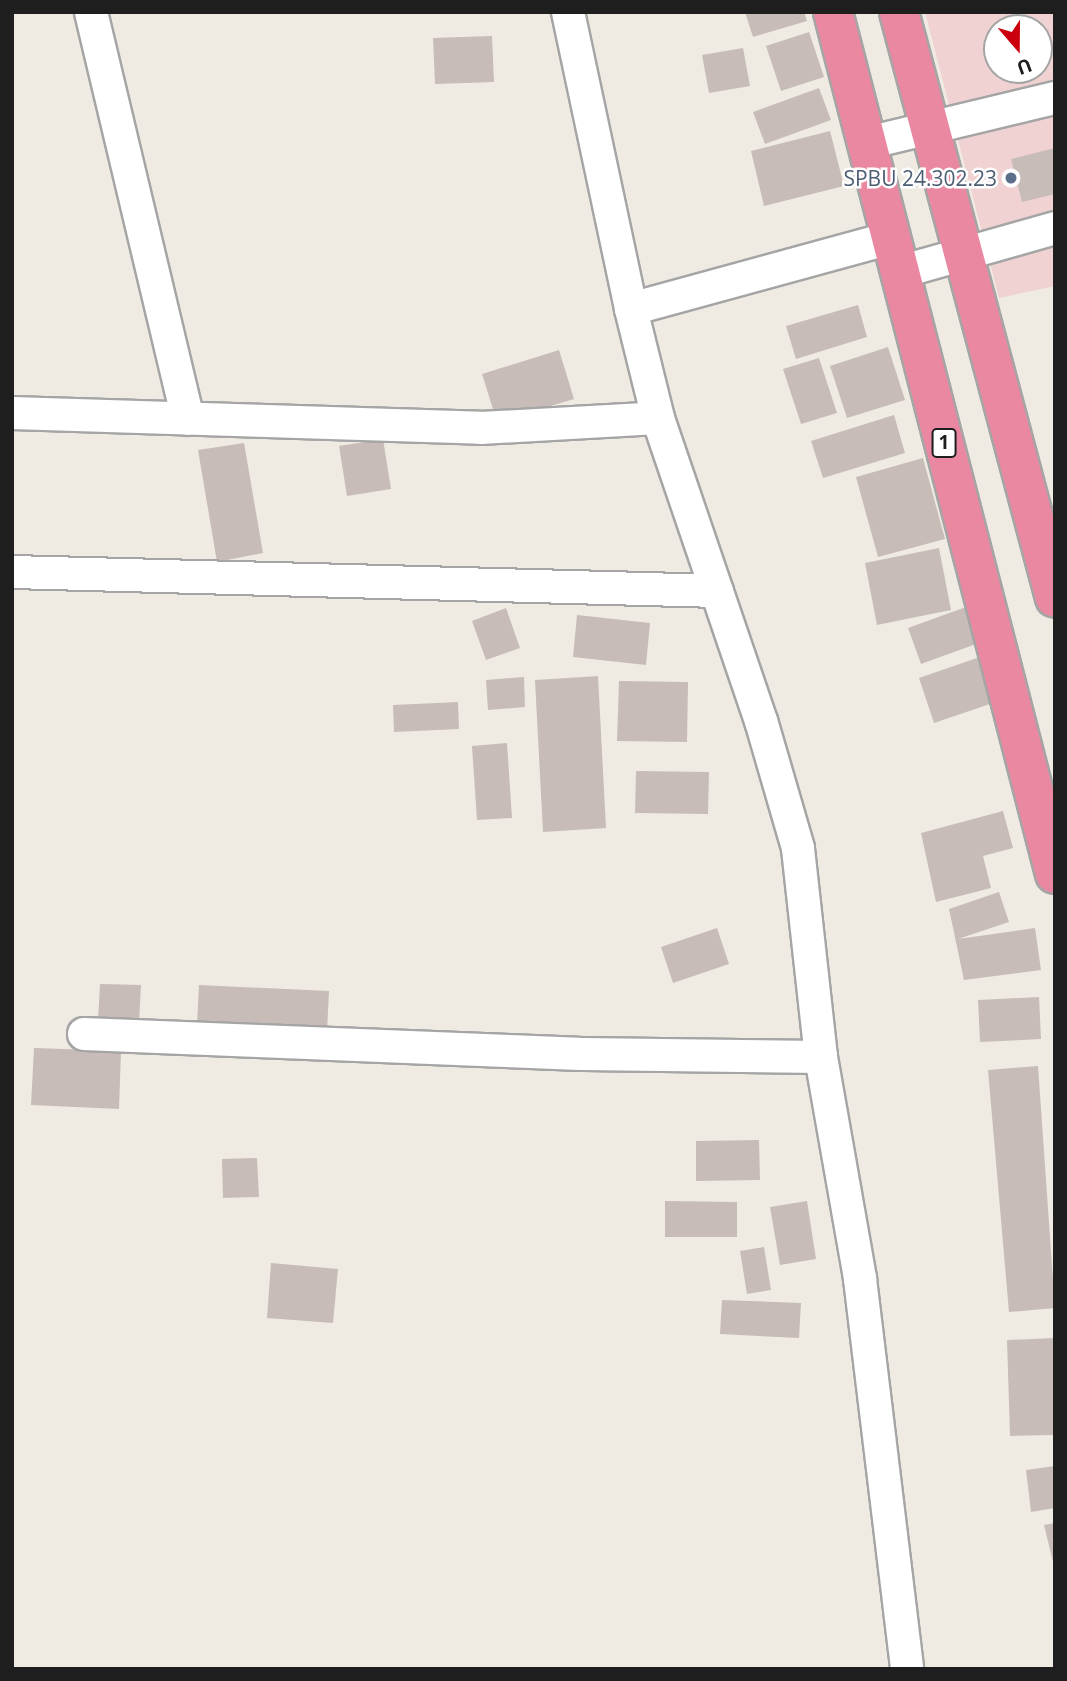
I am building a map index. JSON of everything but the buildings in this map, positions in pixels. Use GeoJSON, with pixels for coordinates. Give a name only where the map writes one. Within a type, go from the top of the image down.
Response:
{"type":"FeatureCollection","features":[{"type":"Feature","properties":{"kind":"highway","name":"1"},"geometry":{"type":"LineString","coordinates":[[833,12],[1055,874]]}},
{"type":"Feature","properties":{"kind":"highway"},"geometry":{"type":"LineString","coordinates":[[899,12],[1055,598]]}},
{"type":"Feature","properties":{"kind":"street"},"geometry":{"type":"LineString","coordinates":[[91,12],[188,419]]}},
{"type":"Feature","properties":{"kind":"street"},"geometry":{"type":"LineString","coordinates":[[568,12],[631,309],[658,418],[717,591],[798,848],[821,1057],[860,1279],[907,1669]]}},
{"type":"Feature","properties":{"kind":"street"},"geometry":{"type":"LineString","coordinates":[[867,143],[1055,98]]}},
{"type":"Feature","properties":{"kind":"street"},"geometry":{"type":"LineString","coordinates":[[631,309],[764,274],[896,255],[962,254],[1055,228]]}},
{"type":"Feature","properties":{"kind":"street"},"geometry":{"type":"LineString","coordinates":[[12,413],[481,428],[658,418]]}},
{"type":"Feature","properties":{"kind":"street"},"geometry":{"type":"LineString","coordinates":[[12,572],[717,591]]}},
{"type":"Feature","properties":{"kind":"street"},"geometry":{"type":"LineString","coordinates":[[84,1034],[583,1054],[821,1057]]}},
{"type":"Feature","properties":{"kind":"shaded area","name":"SPBU 24.302.23"},"geometry":{"type":"Polygon","coordinates":[[[925,12],[1055,12],[1055,286],[999,298],[925,12]]]}},
{"type":"Feature","properties":{"kind":"place","name":"SPBU 24.302.23"},"geometry":{"type":"Point","coordinates":[1011,178]}}]}
